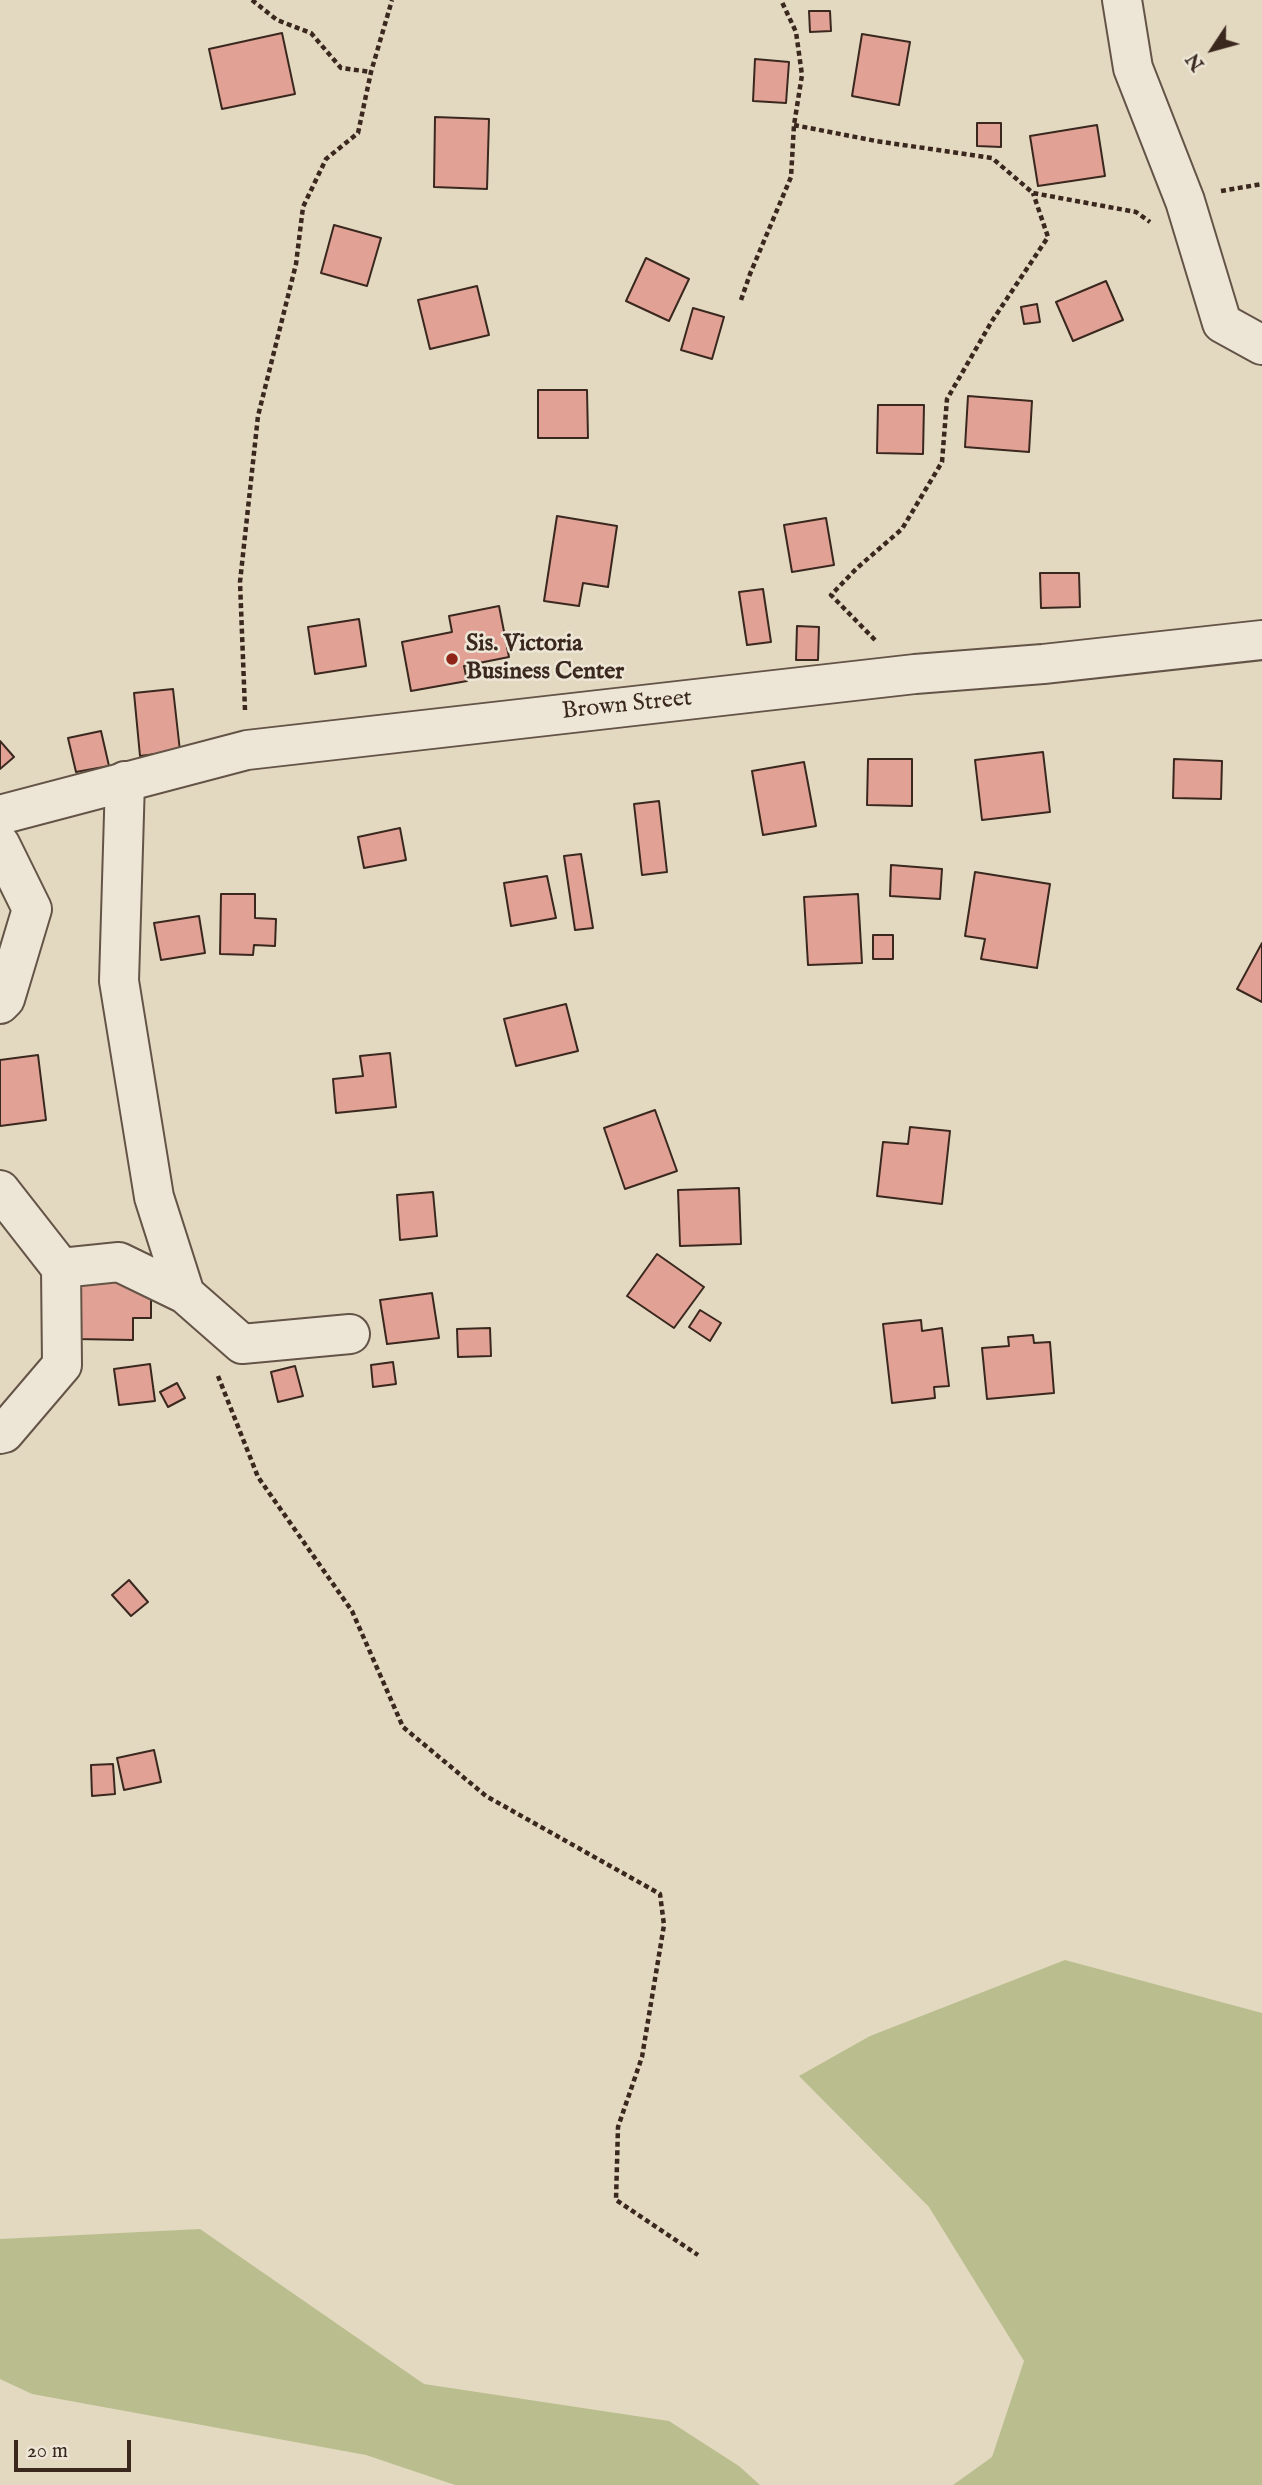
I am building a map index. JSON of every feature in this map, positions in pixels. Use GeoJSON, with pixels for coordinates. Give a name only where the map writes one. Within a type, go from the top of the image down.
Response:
{"type":"FeatureCollection","features":[{"type":"Feature","properties":{"kind":"street"},"geometry":{"type":"LineString","coordinates":[[1122,0],[1133,68],[1185,201],[1222,323],[1262,345]]}},
{"type":"Feature","properties":{"kind":"street","name":"Brown Street"},"geometry":{"type":"LineString","coordinates":[[0,815],[247,750],[915,674],[1043,664],[1262,640]]}},
{"type":"Feature","properties":{"kind":"street"},"geometry":{"type":"LineString","coordinates":[[125,781],[119,981],[154,1196],[185,1294]]}},
{"type":"Feature","properties":{"kind":"street"},"geometry":{"type":"LineString","coordinates":[[0,844],[32,909],[5,999],[0,1004]]}},
{"type":"Feature","properties":{"kind":"street"},"geometry":{"type":"LineString","coordinates":[[0,1190],[61,1268],[62,1365],[4,1433],[0,1434]]}},
{"type":"Feature","properties":{"kind":"street"},"geometry":{"type":"LineString","coordinates":[[61,1268],[119,1262],[185,1294],[242,1344],[350,1334]]}},
{"type":"Feature","properties":{"kind":"path"},"geometry":{"type":"LineString","coordinates":[[252,0],[277,20],[312,33],[341,68],[371,72]]}},
{"type":"Feature","properties":{"kind":"path"},"geometry":{"type":"LineString","coordinates":[[247,750],[240,582],[258,416],[296,264],[303,206],[326,159],[358,132],[391,0]]}},
{"type":"Feature","properties":{"kind":"path"},"geometry":{"type":"LineString","coordinates":[[741,300],[792,177],[794,125],[802,75],[796,32],[781,0]]}},
{"type":"Feature","properties":{"kind":"path"},"geometry":{"type":"LineString","coordinates":[[794,125],[876,141],[992,158],[1033,193],[1136,212],[1204,262]]}},
{"type":"Feature","properties":{"kind":"path"},"geometry":{"type":"LineString","coordinates":[[915,674],[862,629],[831,595],[902,529],[942,462],[947,399],[992,321],[1048,237],[1033,193]]}},
{"type":"Feature","properties":{"kind":"path"},"geometry":{"type":"LineString","coordinates":[[215,1367],[258,1477],[352,1611],[403,1727],[486,1796],[660,1894],[664,1924],[642,2057],[618,2127],[616,2200],[698,2255]]}},
{"type":"Feature","properties":{"kind":"green space"},"geometry":{"type":"Polygon","coordinates":[[[1065,1960],[1262,2013],[1262,2485],[953,2485],[992,2457],[1024,2361],[929,2207],[799,2076],[870,2036],[1065,1960]]]}},
{"type":"Feature","properties":{"kind":"green space"},"geometry":{"type":"Polygon","coordinates":[[[200,2229],[424,2384],[669,2421],[739,2466],[760,2485],[455,2485],[366,2455],[32,2394],[0,2379],[0,2239],[200,2229]]]}},
{"type":"Feature","properties":{"kind":"building"},"geometry":{"type":"Polygon","coordinates":[[[809,11],[830,11],[831,31],[810,32],[809,11]]]}},
{"type":"Feature","properties":{"kind":"building"},"geometry":{"type":"Polygon","coordinates":[[[282,33],[295,94],[222,109],[209,49],[282,33]]]}},
{"type":"Feature","properties":{"kind":"building"},"geometry":{"type":"Polygon","coordinates":[[[862,34],[910,42],[899,105],[852,96],[862,34]]]}},
{"type":"Feature","properties":{"kind":"building"},"geometry":{"type":"Polygon","coordinates":[[[755,59],[789,62],[786,103],[753,101],[755,59]]]}},
{"type":"Feature","properties":{"kind":"building"},"geometry":{"type":"Polygon","coordinates":[[[435,117],[489,119],[487,189],[434,187],[435,117]]]}},
{"type":"Feature","properties":{"kind":"building"},"geometry":{"type":"Polygon","coordinates":[[[977,123],[1001,123],[1001,147],[977,146],[977,123]]]}},
{"type":"Feature","properties":{"kind":"building"},"geometry":{"type":"Polygon","coordinates":[[[1097,125],[1105,176],[1038,186],[1030,136],[1097,125]]]}},
{"type":"Feature","properties":{"kind":"building"},"geometry":{"type":"Polygon","coordinates":[[[334,225],[381,238],[367,286],[321,273],[334,225]]]}},
{"type":"Feature","properties":{"kind":"building"},"geometry":{"type":"Polygon","coordinates":[[[646,258],[689,279],[669,321],[626,301],[646,258]]]}},
{"type":"Feature","properties":{"kind":"building"},"geometry":{"type":"Polygon","coordinates":[[[1106,281],[1123,320],[1073,341],[1056,302],[1106,281]]]}},
{"type":"Feature","properties":{"kind":"building"},"geometry":{"type":"Polygon","coordinates":[[[477,286],[489,335],[430,349],[418,300],[477,286]]]}},
{"type":"Feature","properties":{"kind":"building"},"geometry":{"type":"Polygon","coordinates":[[[1037,304],[1040,322],[1024,324],[1021,307],[1037,304]]]}},
{"type":"Feature","properties":{"kind":"building"},"geometry":{"type":"Polygon","coordinates":[[[693,308],[724,317],[712,359],[681,350],[693,308]]]}},
{"type":"Feature","properties":{"kind":"building"},"geometry":{"type":"Polygon","coordinates":[[[538,390],[587,390],[588,438],[538,438],[538,390]]]}},
{"type":"Feature","properties":{"kind":"building"},"geometry":{"type":"Polygon","coordinates":[[[968,396],[1032,401],[1029,452],[965,447],[968,396]]]}},
{"type":"Feature","properties":{"kind":"building"},"geometry":{"type":"Polygon","coordinates":[[[878,405],[924,405],[923,454],[877,453],[878,405]]]}},
{"type":"Feature","properties":{"kind":"building"},"geometry":{"type":"Polygon","coordinates":[[[557,516],[617,526],[608,587],[583,583],[579,606],[544,601],[557,516]]]}},
{"type":"Feature","properties":{"kind":"building"},"geometry":{"type":"Polygon","coordinates":[[[826,518],[834,565],[792,572],[784,525],[826,518]]]}},
{"type":"Feature","properties":{"kind":"building"},"geometry":{"type":"Polygon","coordinates":[[[1040,573],[1079,573],[1080,607],[1041,608],[1040,573]]]}},
{"type":"Feature","properties":{"kind":"building"},"geometry":{"type":"Polygon","coordinates":[[[763,589],[771,642],[747,645],[739,592],[763,589]]]}},
{"type":"Feature","properties":{"kind":"building"},"geometry":{"type":"Polygon","coordinates":[[[499,606],[509,657],[464,666],[467,681],[411,691],[402,642],[452,632],[449,616],[499,606]]]}},
{"type":"Feature","properties":{"kind":"building"},"geometry":{"type":"Polygon","coordinates":[[[359,619],[366,666],[315,674],[308,627],[359,619]]]}},
{"type":"Feature","properties":{"kind":"building"},"geometry":{"type":"Polygon","coordinates":[[[797,626],[819,627],[818,660],[796,660],[797,626]]]}},
{"type":"Feature","properties":{"kind":"building"},"geometry":{"type":"Polygon","coordinates":[[[173,689],[180,751],[140,756],[134,693],[173,689]]]}},
{"type":"Feature","properties":{"kind":"building"},"geometry":{"type":"Polygon","coordinates":[[[101,731],[109,766],[76,772],[68,738],[101,731]]]}},
{"type":"Feature","properties":{"kind":"building"},"geometry":{"type":"Polygon","coordinates":[[[0,741],[14,757],[0,769],[0,741]]]}},
{"type":"Feature","properties":{"kind":"building"},"geometry":{"type":"Polygon","coordinates":[[[1043,752],[1050,812],[982,820],[975,760],[1043,752]]]}},
{"type":"Feature","properties":{"kind":"building"},"geometry":{"type":"Polygon","coordinates":[[[868,759],[912,759],[912,806],[867,805],[868,759]]]}},
{"type":"Feature","properties":{"kind":"building"},"geometry":{"type":"Polygon","coordinates":[[[1174,759],[1222,761],[1221,799],[1173,798],[1174,759]]]}},
{"type":"Feature","properties":{"kind":"building"},"geometry":{"type":"Polygon","coordinates":[[[804,762],[816,826],[763,835],[752,771],[804,762]]]}},
{"type":"Feature","properties":{"kind":"building"},"geometry":{"type":"Polygon","coordinates":[[[659,801],[667,872],[642,875],[634,804],[659,801]]]}},
{"type":"Feature","properties":{"kind":"building"},"geometry":{"type":"Polygon","coordinates":[[[400,828],[406,860],[364,868],[358,837],[400,828]]]}},
{"type":"Feature","properties":{"kind":"building"},"geometry":{"type":"Polygon","coordinates":[[[581,854],[593,928],[575,930],[564,856],[581,854]]]}},
{"type":"Feature","properties":{"kind":"building"},"geometry":{"type":"Polygon","coordinates":[[[891,865],[942,869],[940,899],[890,896],[891,865]]]}},
{"type":"Feature","properties":{"kind":"building"},"geometry":{"type":"Polygon","coordinates":[[[975,872],[1050,884],[1037,968],[981,959],[985,939],[965,936],[975,872]]]}},
{"type":"Feature","properties":{"kind":"building"},"geometry":{"type":"Polygon","coordinates":[[[547,876],[556,918],[511,926],[504,883],[547,876]]]}},
{"type":"Feature","properties":{"kind":"building"},"geometry":{"type":"Polygon","coordinates":[[[221,894],[255,894],[255,918],[276,919],[275,946],[254,945],[253,955],[220,954],[221,894]]]}},
{"type":"Feature","properties":{"kind":"building"},"geometry":{"type":"Polygon","coordinates":[[[858,894],[862,963],[808,965],[804,897],[858,894]]]}},
{"type":"Feature","properties":{"kind":"building"},"geometry":{"type":"Polygon","coordinates":[[[199,916],[205,953],[161,960],[154,923],[199,916]]]}},
{"type":"Feature","properties":{"kind":"building"},"geometry":{"type":"Polygon","coordinates":[[[873,935],[893,935],[893,959],[873,959],[873,935]]]}},
{"type":"Feature","properties":{"kind":"building"},"geometry":{"type":"Polygon","coordinates":[[[1262,943],[1262,1002],[1237,989],[1262,943]]]}},
{"type":"Feature","properties":{"kind":"building"},"geometry":{"type":"Polygon","coordinates":[[[566,1004],[578,1051],[516,1066],[504,1019],[566,1004]]]}},
{"type":"Feature","properties":{"kind":"building"},"geometry":{"type":"Polygon","coordinates":[[[390,1053],[396,1107],[336,1113],[333,1079],[363,1076],[360,1056],[390,1053]]]}},
{"type":"Feature","properties":{"kind":"building"},"geometry":{"type":"Polygon","coordinates":[[[38,1055],[46,1120],[0,1126],[0,1060],[38,1055]]]}},
{"type":"Feature","properties":{"kind":"building"},"geometry":{"type":"Polygon","coordinates":[[[655,1110],[677,1171],[625,1189],[604,1128],[655,1110]]]}},
{"type":"Feature","properties":{"kind":"building"},"geometry":{"type":"Polygon","coordinates":[[[910,1127],[950,1131],[942,1204],[877,1196],[883,1142],[908,1144],[910,1127]]]}},
{"type":"Feature","properties":{"kind":"building"},"geometry":{"type":"Polygon","coordinates":[[[739,1188],[741,1244],[680,1246],[678,1190],[739,1188]]]}},
{"type":"Feature","properties":{"kind":"building"},"geometry":{"type":"Polygon","coordinates":[[[433,1192],[437,1236],[400,1240],[397,1195],[433,1192]]]}},
{"type":"Feature","properties":{"kind":"building"},"geometry":{"type":"Polygon","coordinates":[[[657,1254],[704,1287],[674,1328],[627,1296],[657,1254]]]}},
{"type":"Feature","properties":{"kind":"building"},"geometry":{"type":"Polygon","coordinates":[[[77,1281],[142,1282],[151,1292],[151,1318],[133,1318],[133,1340],[76,1339],[77,1281]]]}},
{"type":"Feature","properties":{"kind":"building"},"geometry":{"type":"Polygon","coordinates":[[[432,1293],[439,1338],[387,1344],[380,1300],[432,1293]]]}},
{"type":"Feature","properties":{"kind":"building"},"geometry":{"type":"Polygon","coordinates":[[[700,1310],[721,1323],[710,1341],[689,1327],[700,1310]]]}},
{"type":"Feature","properties":{"kind":"building"},"geometry":{"type":"Polygon","coordinates":[[[921,1320],[922,1331],[942,1328],[949,1386],[934,1387],[935,1398],[892,1403],[883,1324],[921,1320]]]}},
{"type":"Feature","properties":{"kind":"building"},"geometry":{"type":"Polygon","coordinates":[[[490,1328],[491,1356],[458,1357],[457,1329],[490,1328]]]}},
{"type":"Feature","properties":{"kind":"building"},"geometry":{"type":"Polygon","coordinates":[[[1033,1335],[1034,1343],[1050,1342],[1054,1393],[987,1399],[982,1348],[1009,1346],[1008,1337],[1033,1335]]]}},
{"type":"Feature","properties":{"kind":"building"},"geometry":{"type":"Polygon","coordinates":[[[393,1362],[396,1384],[373,1387],[371,1365],[393,1362]]]}},
{"type":"Feature","properties":{"kind":"building"},"geometry":{"type":"Polygon","coordinates":[[[150,1364],[155,1401],[119,1405],[114,1369],[150,1364]]]}},
{"type":"Feature","properties":{"kind":"building"},"geometry":{"type":"Polygon","coordinates":[[[295,1366],[303,1396],[278,1402],[271,1372],[295,1366]]]}},
{"type":"Feature","properties":{"kind":"building"},"geometry":{"type":"Polygon","coordinates":[[[177,1383],[185,1398],[168,1407],[160,1392],[177,1383]]]}},
{"type":"Feature","properties":{"kind":"building"},"geometry":{"type":"Polygon","coordinates":[[[129,1580],[148,1602],[131,1616],[112,1595],[129,1580]]]}},
{"type":"Feature","properties":{"kind":"building"},"geometry":{"type":"Polygon","coordinates":[[[154,1750],[161,1782],[124,1790],[117,1758],[154,1750]]]}},
{"type":"Feature","properties":{"kind":"building"},"geometry":{"type":"Polygon","coordinates":[[[113,1764],[115,1794],[92,1796],[91,1765],[113,1764]]]}},
{"type":"Feature","properties":{"kind":"place","name":"Sis. Victoria Business Center"},"geometry":{"type":"Point","coordinates":[452,659]}}]}
